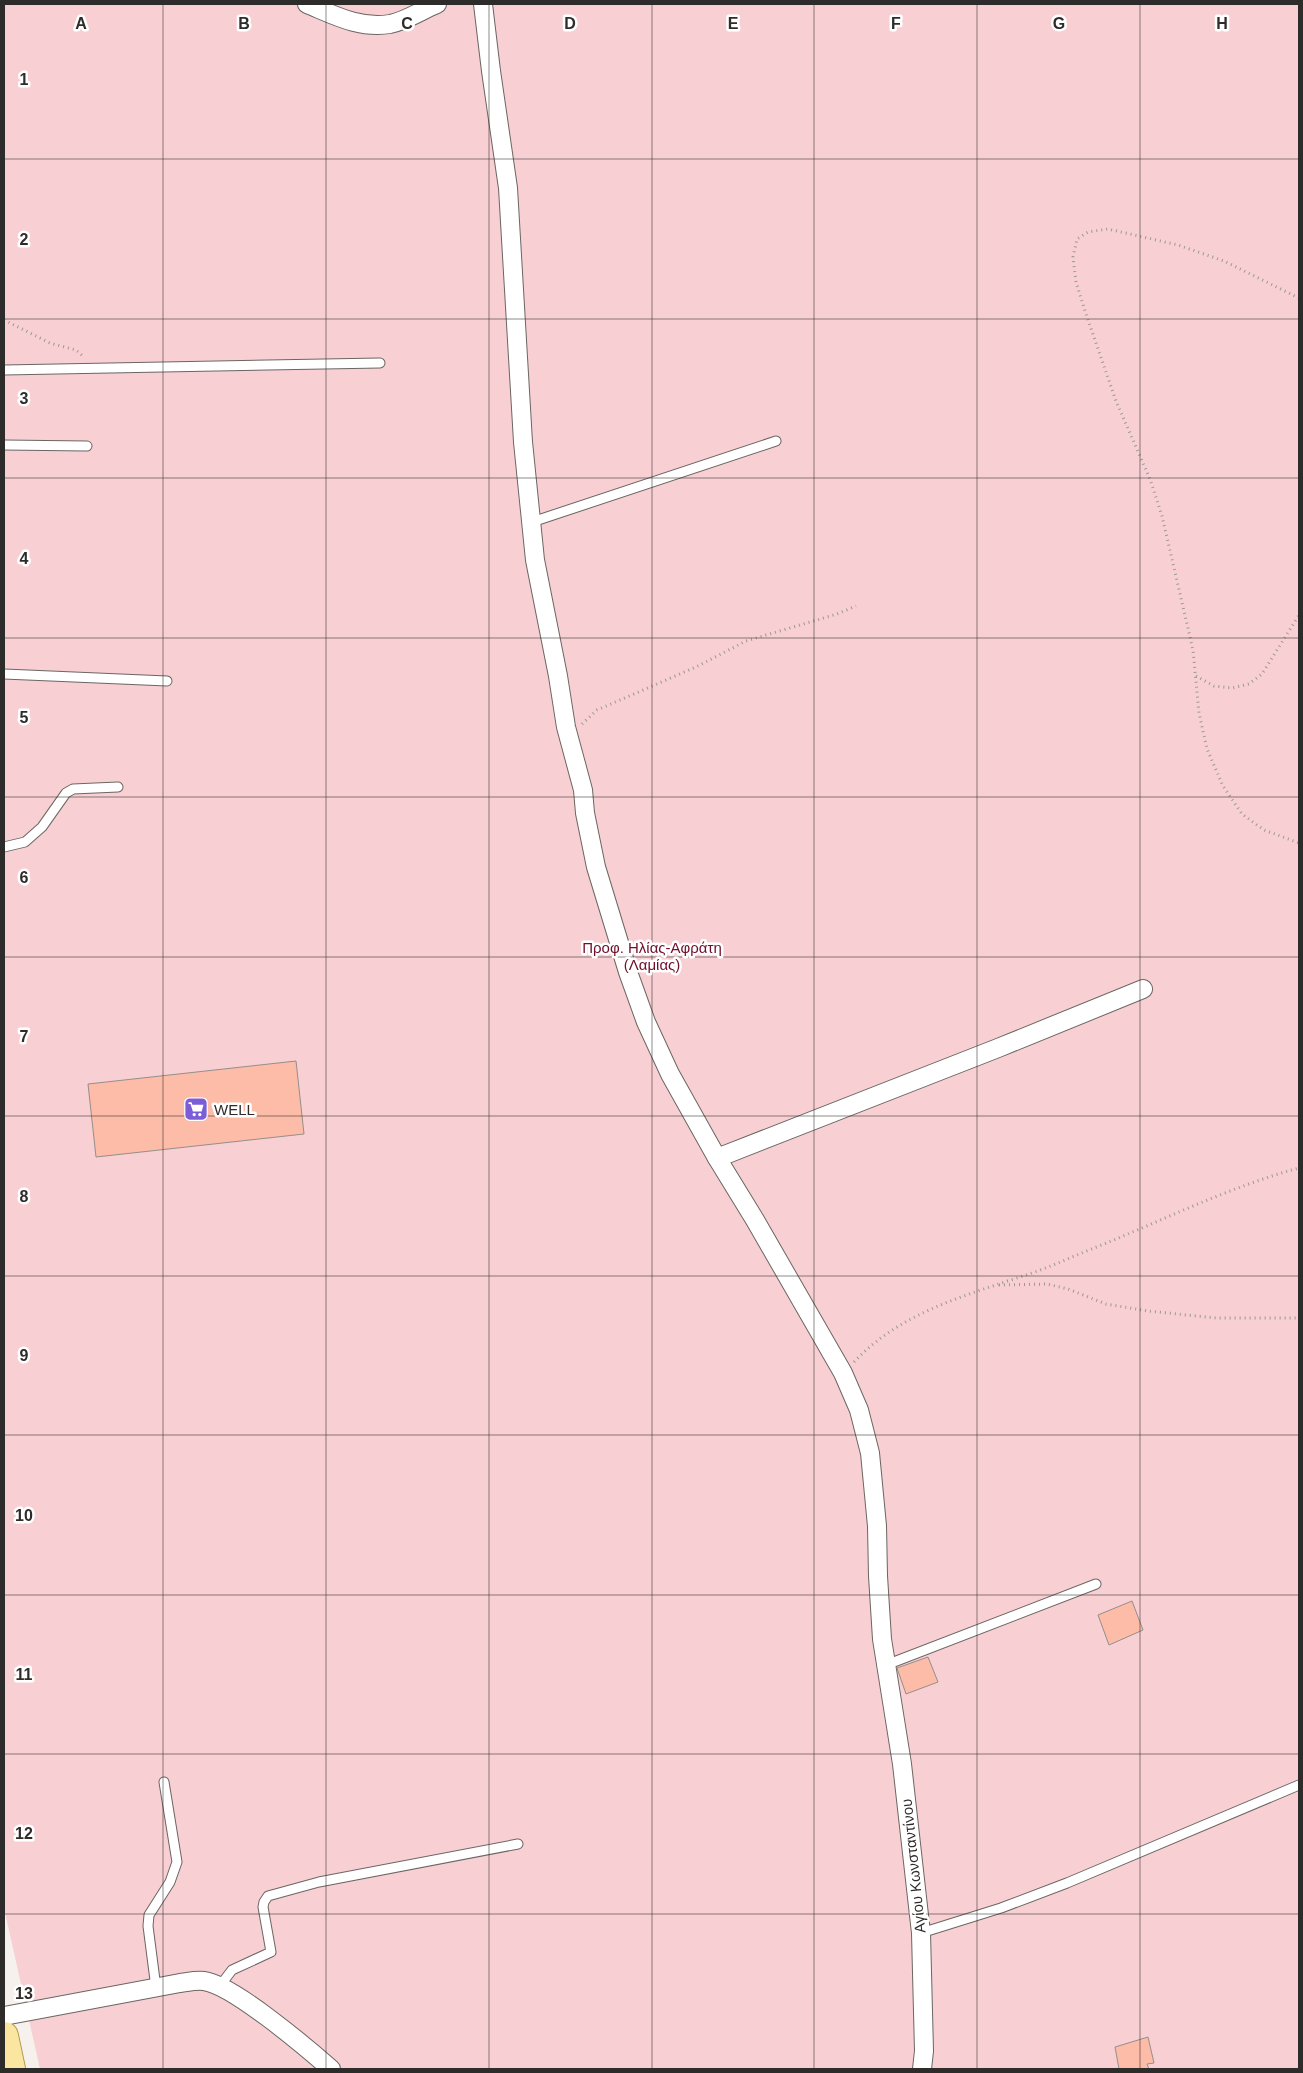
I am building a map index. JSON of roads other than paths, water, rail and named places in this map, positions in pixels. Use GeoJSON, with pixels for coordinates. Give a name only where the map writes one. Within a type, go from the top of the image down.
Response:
{"type":"FeatureCollection","features":[{"type":"Feature","properties":{"kind":"main road"},"geometry":{"type":"LineString","coordinates":[[4,2036],[11,2069]]}},
{"type":"Feature","properties":{"kind":"street"},"geometry":{"type":"LineString","coordinates":[[307,4],[350,22],[368,25],[391,24],[437,4]]}},
{"type":"Feature","properties":{"kind":"street","name":"Αγίου Κωνσταντίνου"},"geometry":{"type":"LineString","coordinates":[[483,4],[508,188],[523,442],[541,596],[570,743],[583,790],[585,814],[596,867],[628,972],[646,1022],[670,1074],[843,1373],[859,1410],[870,1452],[877,1526],[880,1612],[886,1665],[902,1764],[921,1934],[924,2051],[922,2069]]}},
{"type":"Feature","properties":{"kind":"street"},"geometry":{"type":"LineString","coordinates":[[717,1158],[1143,989]]}},
{"type":"Feature","properties":{"kind":"street"},"geometry":{"type":"LineString","coordinates":[[4,2016],[196,1981],[205,1981],[231,1991],[331,2069]]}},
{"type":"Feature","properties":{"kind":"lane"},"geometry":{"type":"LineString","coordinates":[[4,370],[380,363]]}},
{"type":"Feature","properties":{"kind":"lane"},"geometry":{"type":"LineString","coordinates":[[532,522],[776,441]]}},
{"type":"Feature","properties":{"kind":"lane"},"geometry":{"type":"LineString","coordinates":[[4,445],[87,446]]}},
{"type":"Feature","properties":{"kind":"lane"},"geometry":{"type":"LineString","coordinates":[[4,674],[168,681]]}},
{"type":"Feature","properties":{"kind":"lane"},"geometry":{"type":"LineString","coordinates":[[4,847],[25,842],[42,827],[66,793],[73,790],[118,788]]}},
{"type":"Feature","properties":{"kind":"lane"},"geometry":{"type":"LineString","coordinates":[[886,1665],[1096,1584]]}},
{"type":"Feature","properties":{"kind":"lane"},"geometry":{"type":"LineString","coordinates":[[156,1988],[148,1926],[149,1915],[170,1882],[177,1862],[164,1782]]}},
{"type":"Feature","properties":{"kind":"lane"},"geometry":{"type":"LineString","coordinates":[[921,1934],[1066,1884],[1299,1785]]}},
{"type":"Feature","properties":{"kind":"lane"},"geometry":{"type":"LineString","coordinates":[[219,1986],[232,1970],[271,1952],[263,1907],[268,1896],[319,1882],[518,1844]]}},
{"type":"Feature","properties":{"kind":"place","name":"WELL"},"geometry":{"type":"Point","coordinates":[196,1109]}},
{"type":"Feature","properties":{"kind":"park label","name":"Προφ. Ηλίας-Αφράτη (Λαμίας)"},"geometry":{"type":"Point","coordinates":[652,956]}}]}
